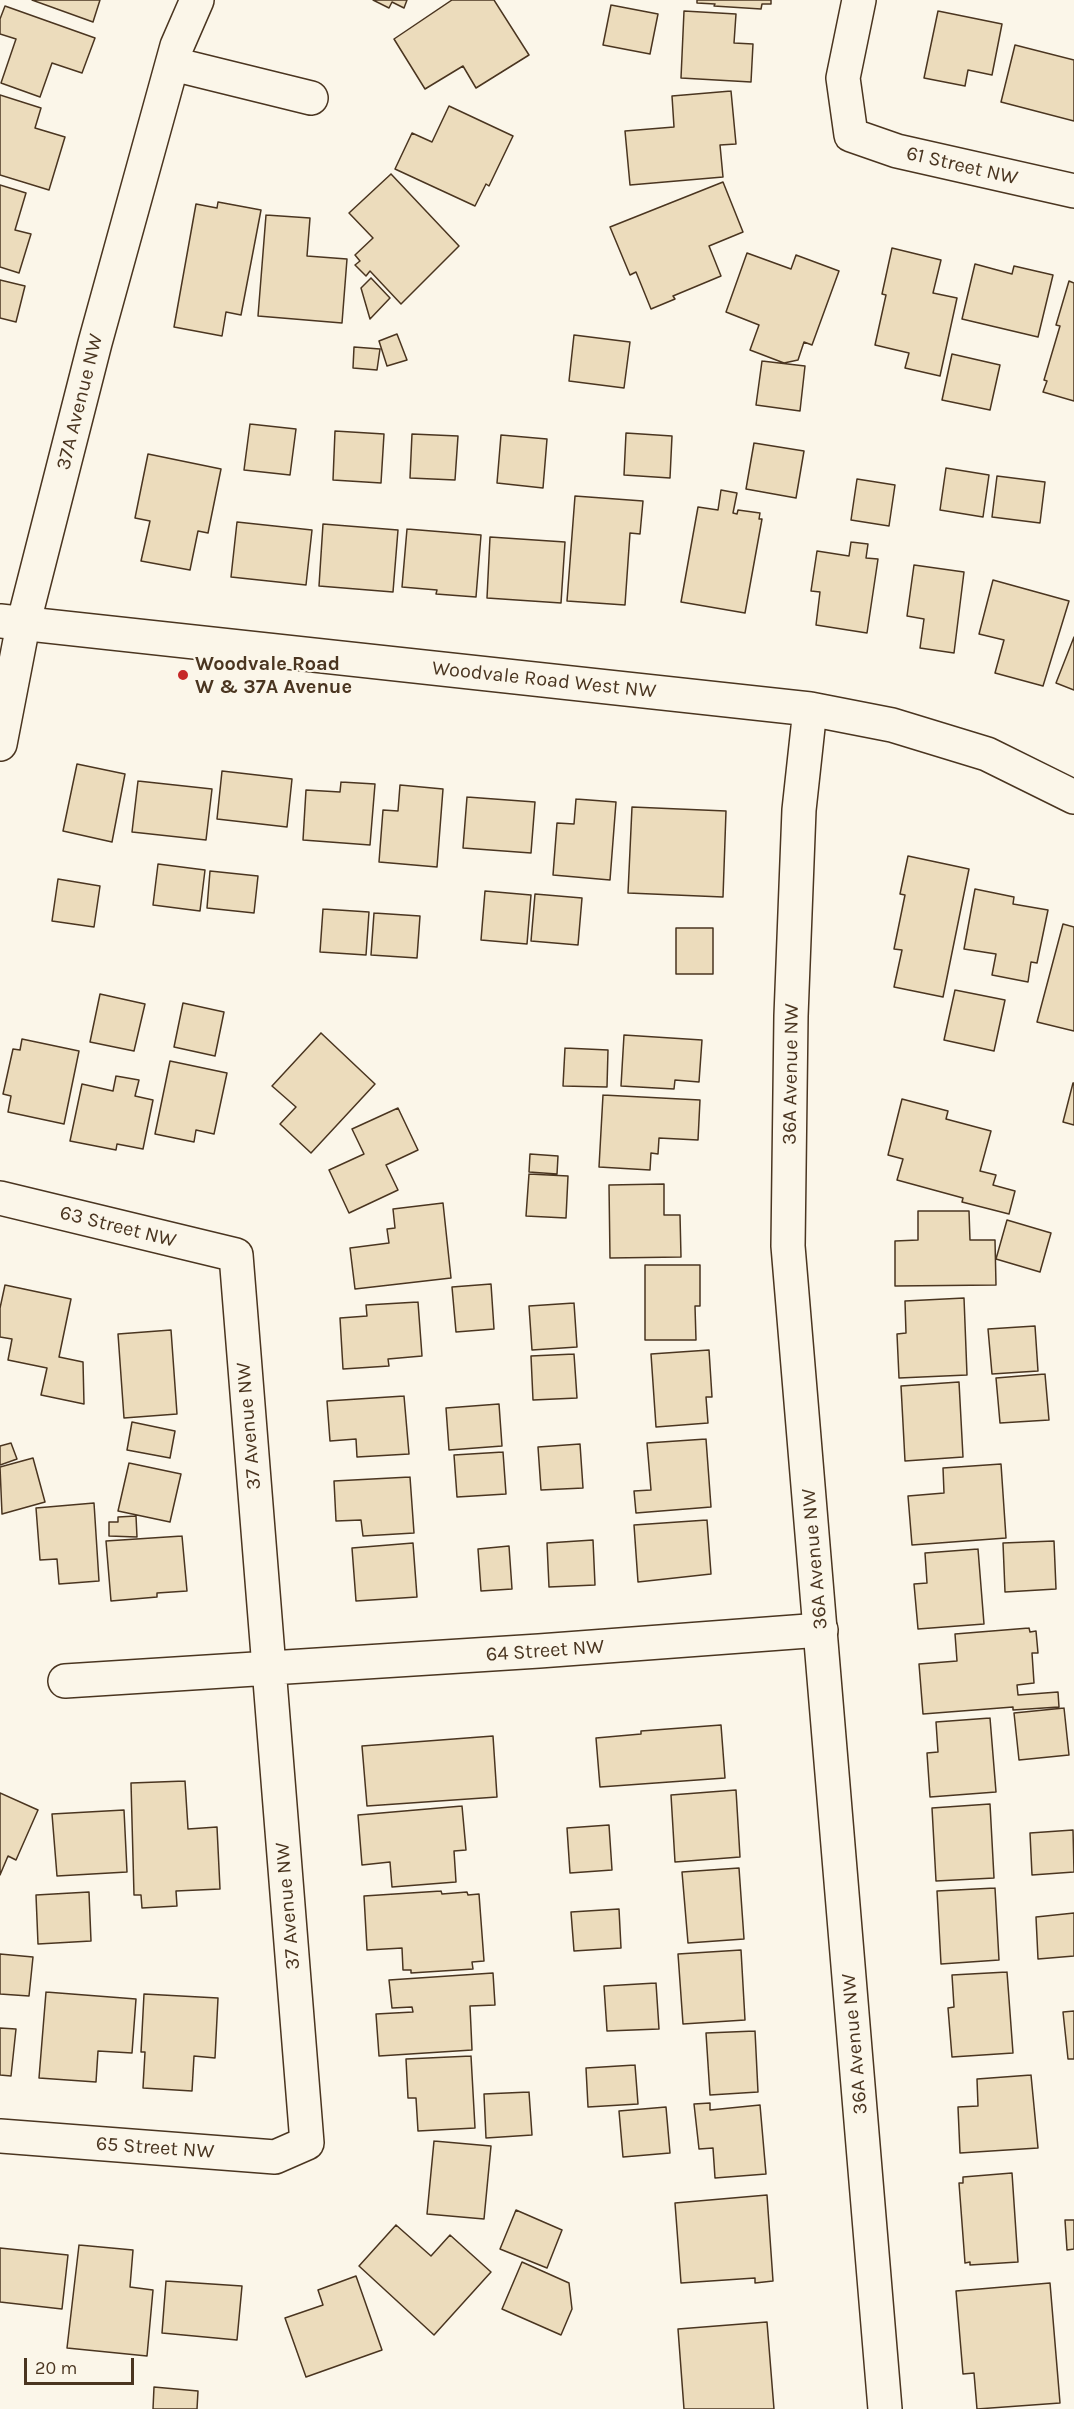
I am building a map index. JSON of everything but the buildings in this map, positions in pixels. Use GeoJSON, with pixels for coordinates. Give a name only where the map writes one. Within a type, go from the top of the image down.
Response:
{"type":"FeatureCollection","features":[{"type":"Feature","properties":{"kind":"street","name":"37A Avenue NW"},"geometry":{"type":"LineString","coordinates":[[0,744],[12,623],[95,343],[172,64],[197,0]]}},
{"type":"Feature","properties":{"kind":"street","name":"61 Street NW"},"geometry":{"type":"LineString","coordinates":[[859,0],[843,78],[851,135],[897,151],[1074,191]]}},
{"type":"Feature","properties":{"kind":"street"},"geometry":{"type":"LineString","coordinates":[[172,64],[311,98]]}},
{"type":"Feature","properties":{"kind":"street","name":"Woodvale Road West NW"},"geometry":{"type":"LineString","coordinates":[[12,623],[810,709],[892,725],[987,754],[1074,797]]}},
{"type":"Feature","properties":{"kind":"street","name":"36A Avenue NW"},"geometry":{"type":"LineString","coordinates":[[810,709],[799,810],[792,1016],[789,1246],[885,2409]]}},
{"type":"Feature","properties":{"kind":"street","name":"63 Street NW"},"geometry":{"type":"LineString","coordinates":[[0,1198],[236,1255]]}},
{"type":"Feature","properties":{"kind":"street","name":"37 Avenue NW"},"geometry":{"type":"LineString","coordinates":[[236,1255],[307,2143]]}},
{"type":"Feature","properties":{"kind":"street","name":"64 Street NW"},"geometry":{"type":"LineString","coordinates":[[269,1669],[821,1630]]}},
{"type":"Feature","properties":{"kind":"street"},"geometry":{"type":"LineString","coordinates":[[65,1681],[269,1669]]}},
{"type":"Feature","properties":{"kind":"street","name":"65 Street NW"},"geometry":{"type":"LineString","coordinates":[[0,2136],[275,2157],[307,2143]]}},
{"type":"Feature","properties":{"kind":"place","name":"Woodvale Road W & 37A Avenue"},"geometry":{"type":"Point","coordinates":[183,675]}}]}
